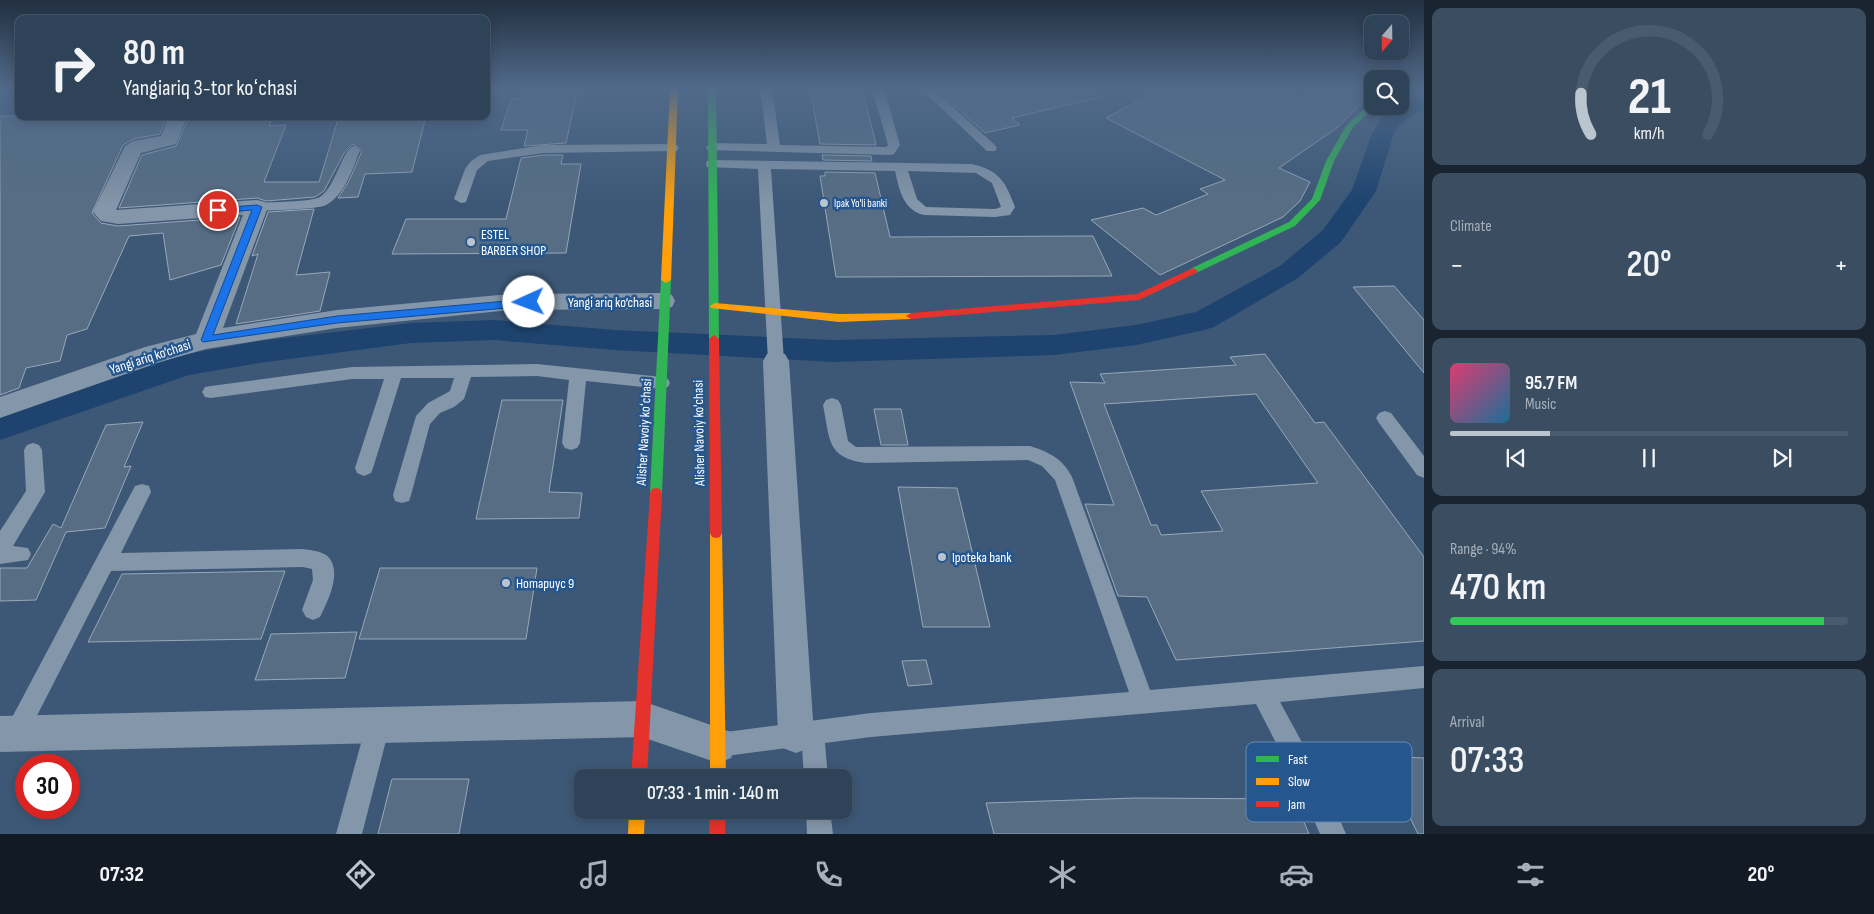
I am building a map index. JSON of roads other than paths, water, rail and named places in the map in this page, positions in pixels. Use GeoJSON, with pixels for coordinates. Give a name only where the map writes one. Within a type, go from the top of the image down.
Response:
{"type":"FeatureCollection","features":[{"type":"Feature","properties":{"kind":"main road","name":"Alisher Navoiy koʻchasi"},"geometry":{"type":"LineString","coordinates":[[639,769],[662,377],[673,127]]}},
{"type":"Feature","properties":{"kind":"main road","name":"Alisher Navoiy ko'chasi"},"geometry":{"type":"LineString","coordinates":[[712,127],[718,761]]}},
{"type":"Feature","properties":{"kind":"main road"},"geometry":{"type":"LineString","coordinates":[[714,312],[772,312],[839,318],[936,315],[1139,296],[1292,224],[1316,200],[1330,161],[1349,127]]}},
{"type":"Feature","properties":{"kind":"main road"},"geometry":{"type":"LineString","coordinates":[[636,834],[637,819]]}},
{"type":"Feature","properties":{"kind":"main road"},"geometry":{"type":"LineString","coordinates":[[718,819],[718,834]]}},
{"type":"Feature","properties":{"kind":"street"},"geometry":{"type":"LineString","coordinates":[[175,127],[170,140],[138,146],[132,150],[104,212],[109,216],[118,218],[257,207],[206,340]]}},
{"type":"Feature","properties":{"kind":"street","name":"Yangi ariq ko‘chasi"},"geometry":{"type":"LineString","coordinates":[[0,408],[154,354],[206,340],[337,319],[510,302],[664,306]]}},
{"type":"Feature","properties":{"kind":"street"},"geometry":{"type":"LineString","coordinates":[[775,346],[804,734]]}},
{"type":"Feature","properties":{"kind":"street"},"geometry":{"type":"LineString","coordinates":[[8,734],[642,719],[718,761]]}},
{"type":"Feature","properties":{"kind":"lane"},"geometry":{"type":"LineString","coordinates":[[771,127],[774,149]]}},
{"type":"Feature","properties":{"kind":"lane"},"geometry":{"type":"LineString","coordinates":[[712,147],[890,151],[894,145],[889,127]]}},
{"type":"Feature","properties":{"kind":"lane"},"geometry":{"type":"LineString","coordinates":[[968,127],[991,148]]}},
{"type":"Feature","properties":{"kind":"lane"},"geometry":{"type":"LineString","coordinates":[[461,199],[471,167],[479,160],[485,158],[543,149],[673,148]]}},
{"type":"Feature","properties":{"kind":"lane"},"geometry":{"type":"LineString","coordinates":[[257,207],[321,202],[332,194],[340,182],[354,150]]}},
{"type":"Feature","properties":{"kind":"lane"},"geometry":{"type":"LineString","coordinates":[[712,164],[972,168],[998,178],[1008,206],[1005,212],[994,213],[924,211],[911,204],[901,167]]}},
{"type":"Feature","properties":{"kind":"lane"},"geometry":{"type":"LineString","coordinates":[[764,164],[775,346]]}},
{"type":"Feature","properties":{"kind":"lane"},"geometry":{"type":"LineString","coordinates":[[211,392],[352,373],[537,370],[578,375],[662,377]]}},
{"type":"Feature","properties":{"kind":"lane"},"geometry":{"type":"LineString","coordinates":[[402,495],[422,421],[434,408],[448,402],[458,394],[464,372]]}},
{"type":"Feature","properties":{"kind":"lane"},"geometry":{"type":"LineString","coordinates":[[364,468],[394,373]]}},
{"type":"Feature","properties":{"kind":"lane"},"geometry":{"type":"LineString","coordinates":[[571,443],[578,375]]}},
{"type":"Feature","properties":{"kind":"lane"},"geometry":{"type":"LineString","coordinates":[[832,405],[840,444],[851,454],[866,456],[1030,453],[1057,468],[1063,477],[1143,701]]}},
{"type":"Feature","properties":{"kind":"lane"},"geometry":{"type":"LineString","coordinates":[[1385,418],[1424,470]]}},
{"type":"Feature","properties":{"kind":"lane"},"geometry":{"type":"LineString","coordinates":[[0,548],[36,492],[33,450]]}},
{"type":"Feature","properties":{"kind":"lane"},"geometry":{"type":"LineString","coordinates":[[8,734],[106,562],[142,492]]}},
{"type":"Feature","properties":{"kind":"lane"},"geometry":{"type":"LineString","coordinates":[[0,554],[21,554]]}},
{"type":"Feature","properties":{"kind":"lane"},"geometry":{"type":"LineString","coordinates":[[106,562],[303,558],[318,561],[324,568],[323,580],[313,610]]}},
{"type":"Feature","properties":{"kind":"lane"},"geometry":{"type":"LineString","coordinates":[[718,761],[804,734],[871,725],[1424,677]]}},
{"type":"Feature","properties":{"kind":"lane"},"geometry":{"type":"LineString","coordinates":[[1262,692],[1289,742]]}},
{"type":"Feature","properties":{"kind":"lane"},"geometry":{"type":"LineString","coordinates":[[349,834],[378,725]]}},
{"type":"Feature","properties":{"kind":"lane"},"geometry":{"type":"LineString","coordinates":[[804,734],[814,769]]}},
{"type":"Feature","properties":{"kind":"lane"},"geometry":{"type":"LineString","coordinates":[[819,819],[820,834]]}},
{"type":"Feature","properties":{"kind":"lane"},"geometry":{"type":"LineString","coordinates":[[1328,822],[1333,834]]}},
{"type":"Feature","properties":{"kind":"waterway"},"geometry":{"type":"LineString","coordinates":[[0,428],[186,365],[259,352],[411,333],[494,330],[615,340],[833,351],[1054,345],[1136,335],[1204,320],[1289,272],[1332,236],[1364,191],[1382,136],[1388,127]]}},
{"type":"Feature","properties":{"kind":"place","name":"Ipak Yo'li banki"},"geometry":{"type":"Point","coordinates":[824,203]}},
{"type":"Feature","properties":{"kind":"place","name":"ESTEL BARBER SHOP"},"geometry":{"type":"Point","coordinates":[471,242]}},
{"type":"Feature","properties":{"kind":"place","name":"Ipoteka bank"},"geometry":{"type":"Point","coordinates":[942,557]}},
{"type":"Feature","properties":{"kind":"place","name":"Нотариус 9"},"geometry":{"type":"Point","coordinates":[506,583]}}]}
